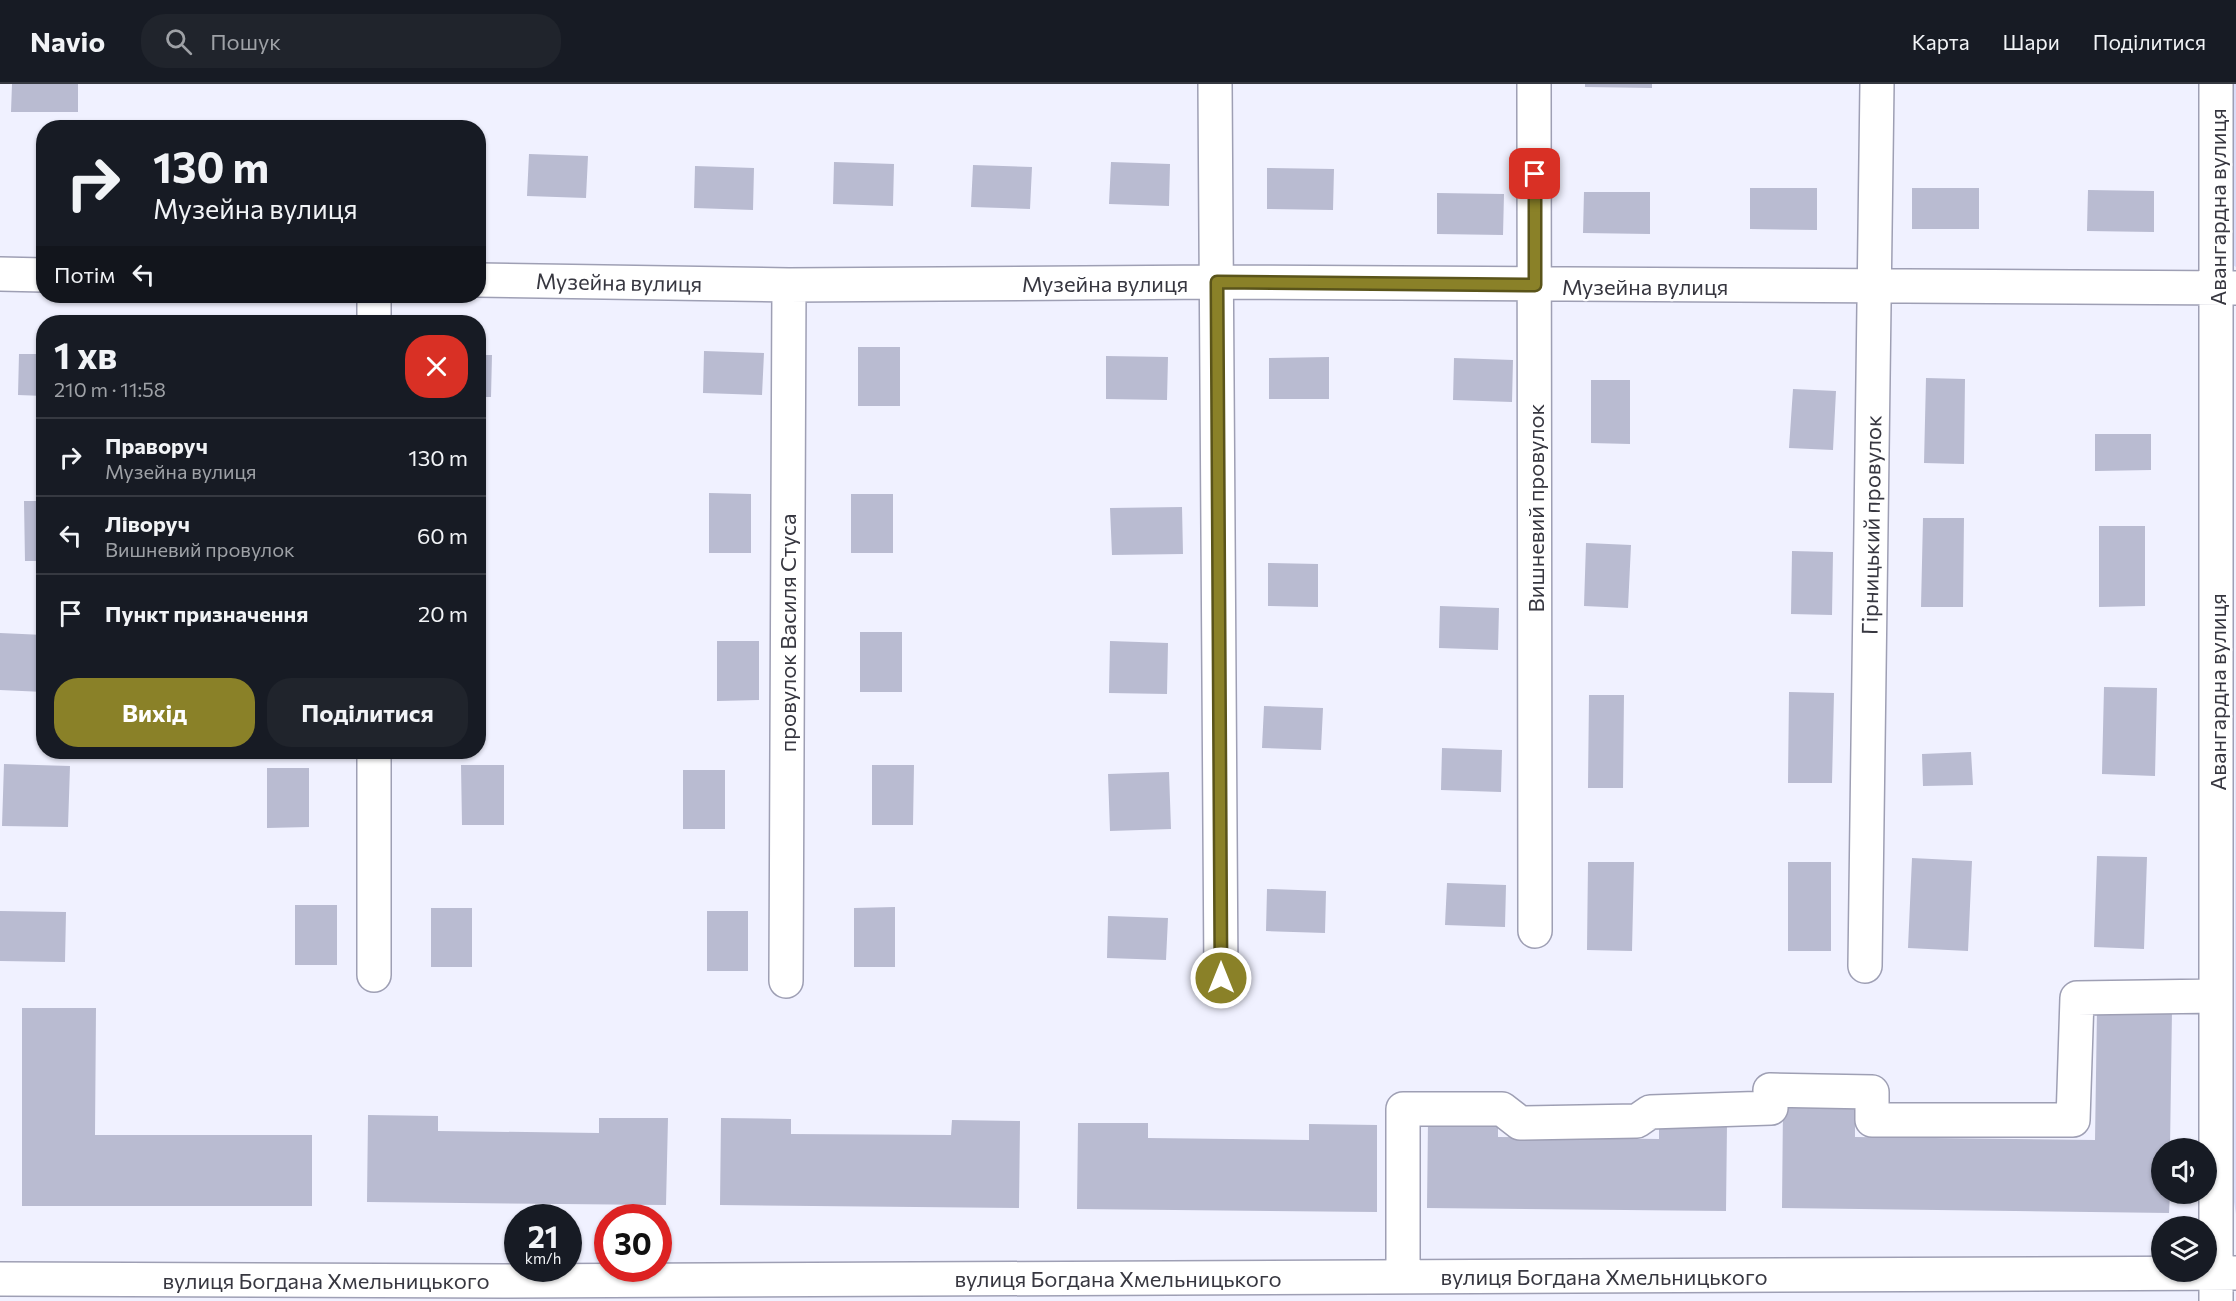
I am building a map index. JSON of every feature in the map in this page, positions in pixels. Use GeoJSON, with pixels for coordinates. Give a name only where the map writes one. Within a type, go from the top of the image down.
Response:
{"type":"FeatureCollection","features":[{"type":"Feature","properties":{"kind":"street"},"geometry":{"type":"LineString","coordinates":[[1215,84],[1221,978]]}},
{"type":"Feature","properties":{"kind":"street","name":"Вишневий провулок"},"geometry":{"type":"LineString","coordinates":[[1534,84],[1535,932]]}},
{"type":"Feature","properties":{"kind":"street","name":"Гірницький провулок"},"geometry":{"type":"LineString","coordinates":[[1865,966],[1877,84]]}},
{"type":"Feature","properties":{"kind":"street","name":"Авангардна вулиця"},"geometry":{"type":"LineString","coordinates":[[2216,84],[2227,288],[2216,996],[2222,1282]]}},
{"type":"Feature","properties":{"kind":"street"},"geometry":{"type":"LineString","coordinates":[[0,274],[36,275]]}},
{"type":"Feature","properties":{"kind":"street","name":"Музейна вулиця"},"geometry":{"type":"LineString","coordinates":[[486,280],[789,285],[1217,282],[2227,288]]}},
{"type":"Feature","properties":{"kind":"street","name":"провулок Василя Стуса"},"geometry":{"type":"LineString","coordinates":[[786,981],[789,285]]}},
{"type":"Feature","properties":{"kind":"street"},"geometry":{"type":"LineString","coordinates":[[374,759],[374,975]]}},
{"type":"Feature","properties":{"kind":"street"},"geometry":{"type":"LineString","coordinates":[[1403,1277],[1403,1109],[1502,1109],[1520,1123],[1637,1121],[1650,1112],[1771,1108],[1770,1090],[1872,1092],[1872,1120],[2073,1120],[2077,998],[2216,996]]}},
{"type":"Feature","properties":{"kind":"street","name":"вулиця Богдана Хмельницького"},"geometry":{"type":"LineString","coordinates":[[0,1279],[503,1291],[1403,1277],[2222,1282]]}},
{"type":"Feature","properties":{"kind":"shaded area"},"geometry":{"type":"Polygon","coordinates":[[[2224,84],[2236,84],[2236,267],[2229,262],[2224,84]]]}},
{"type":"Feature","properties":{"kind":"shaded area"},"geometry":{"type":"Polygon","coordinates":[[[2236,623],[2236,1214],[2234,1202],[2236,623]]]}},
{"type":"Feature","properties":{"kind":"building"},"geometry":{"type":"Polygon","coordinates":[[[12,84],[78,84],[78,112],[11,112],[12,84]]]}},
{"type":"Feature","properties":{"kind":"building"},"geometry":{"type":"Polygon","coordinates":[[[1585,84],[1652,84],[1652,88],[1585,87],[1585,84]]]}},
{"type":"Feature","properties":{"kind":"building"},"geometry":{"type":"Polygon","coordinates":[[[529,154],[588,156],[586,198],[527,196],[529,154]]]}},
{"type":"Feature","properties":{"kind":"building"},"geometry":{"type":"Polygon","coordinates":[[[834,162],[894,164],[893,206],[833,204],[834,162]]]}},
{"type":"Feature","properties":{"kind":"building"},"geometry":{"type":"Polygon","coordinates":[[[1111,162],[1170,164],[1169,206],[1109,204],[1111,162]]]}},
{"type":"Feature","properties":{"kind":"building"},"geometry":{"type":"Polygon","coordinates":[[[973,165],[1032,167],[1030,209],[971,207],[973,165]]]}},
{"type":"Feature","properties":{"kind":"building"},"geometry":{"type":"Polygon","coordinates":[[[695,166],[754,168],[753,210],[694,208],[695,166]]]}},
{"type":"Feature","properties":{"kind":"building"},"geometry":{"type":"Polygon","coordinates":[[[1267,168],[1334,169],[1333,210],[1267,209],[1267,168]]]}},
{"type":"Feature","properties":{"kind":"building"},"geometry":{"type":"Polygon","coordinates":[[[1750,188],[1817,188],[1817,230],[1750,229],[1750,188]]]}},
{"type":"Feature","properties":{"kind":"building"},"geometry":{"type":"Polygon","coordinates":[[[1912,188],[1979,188],[1979,229],[1912,229],[1912,188]]]}},
{"type":"Feature","properties":{"kind":"building"},"geometry":{"type":"Polygon","coordinates":[[[2088,190],[2154,191],[2154,232],[2087,231],[2088,190]]]}},
{"type":"Feature","properties":{"kind":"building"},"geometry":{"type":"Polygon","coordinates":[[[1584,192],[1650,192],[1650,234],[1583,233],[1584,192]]]}},
{"type":"Feature","properties":{"kind":"building"},"geometry":{"type":"Polygon","coordinates":[[[1437,193],[1504,194],[1503,235],[1437,234],[1437,193]]]}},
{"type":"Feature","properties":{"kind":"building"},"geometry":{"type":"Polygon","coordinates":[[[858,347],[900,347],[900,406],[858,406],[858,347]]]}},
{"type":"Feature","properties":{"kind":"building"},"geometry":{"type":"Polygon","coordinates":[[[704,351],[764,353],[762,395],[703,393],[704,351]]]}},
{"type":"Feature","properties":{"kind":"building"},"geometry":{"type":"Polygon","coordinates":[[[19,354],[36,354],[36,396],[18,395],[19,354]]]}},
{"type":"Feature","properties":{"kind":"building"},"geometry":{"type":"Polygon","coordinates":[[[486,355],[492,355],[491,397],[486,397],[486,355]]]}},
{"type":"Feature","properties":{"kind":"building"},"geometry":{"type":"Polygon","coordinates":[[[1106,356],[1168,357],[1167,400],[1106,399],[1106,356]]]}},
{"type":"Feature","properties":{"kind":"building"},"geometry":{"type":"Polygon","coordinates":[[[1329,357],[1329,399],[1269,399],[1269,358],[1329,357]]]}},
{"type":"Feature","properties":{"kind":"building"},"geometry":{"type":"Polygon","coordinates":[[[1454,358],[1513,360],[1512,402],[1453,400],[1454,358]]]}},
{"type":"Feature","properties":{"kind":"building"},"geometry":{"type":"Polygon","coordinates":[[[1926,378],[1965,379],[1964,464],[1924,463],[1926,378]]]}},
{"type":"Feature","properties":{"kind":"building"},"geometry":{"type":"Polygon","coordinates":[[[1591,380],[1630,380],[1630,444],[1591,443],[1591,380]]]}},
{"type":"Feature","properties":{"kind":"building"},"geometry":{"type":"Polygon","coordinates":[[[1793,389],[1836,391],[1833,450],[1789,448],[1793,389]]]}},
{"type":"Feature","properties":{"kind":"building"},"geometry":{"type":"Polygon","coordinates":[[[2095,434],[2151,434],[2151,470],[2095,471],[2095,434]]]}},
{"type":"Feature","properties":{"kind":"building"},"geometry":{"type":"Polygon","coordinates":[[[709,493],[751,494],[751,553],[709,553],[709,493]]]}},
{"type":"Feature","properties":{"kind":"building"},"geometry":{"type":"Polygon","coordinates":[[[851,494],[893,494],[893,553],[851,553],[851,494]]]}},
{"type":"Feature","properties":{"kind":"building"},"geometry":{"type":"Polygon","coordinates":[[[24,501],[36,501],[36,561],[25,561],[24,501]]]}},
{"type":"Feature","properties":{"kind":"building"},"geometry":{"type":"Polygon","coordinates":[[[1182,507],[1183,554],[1112,555],[1110,508],[1182,507]]]}},
{"type":"Feature","properties":{"kind":"building"},"geometry":{"type":"Polygon","coordinates":[[[1923,518],[1964,518],[1963,607],[1921,607],[1923,518]]]}},
{"type":"Feature","properties":{"kind":"building"},"geometry":{"type":"Polygon","coordinates":[[[2099,526],[2145,526],[2145,606],[2099,607],[2099,526]]]}},
{"type":"Feature","properties":{"kind":"building"},"geometry":{"type":"Polygon","coordinates":[[[1586,543],[1631,545],[1628,608],[1584,606],[1586,543]]]}},
{"type":"Feature","properties":{"kind":"building"},"geometry":{"type":"Polygon","coordinates":[[[1792,551],[1833,552],[1832,615],[1791,614],[1792,551]]]}},
{"type":"Feature","properties":{"kind":"building"},"geometry":{"type":"Polygon","coordinates":[[[1268,563],[1318,564],[1318,607],[1268,606],[1268,563]]]}},
{"type":"Feature","properties":{"kind":"building"},"geometry":{"type":"Polygon","coordinates":[[[1440,606],[1499,608],[1498,650],[1439,648],[1440,606]]]}},
{"type":"Feature","properties":{"kind":"building"},"geometry":{"type":"Polygon","coordinates":[[[860,632],[902,632],[902,692],[860,692],[860,632]]]}},
{"type":"Feature","properties":{"kind":"building"},"geometry":{"type":"Polygon","coordinates":[[[0,633],[36,635],[36,692],[0,690],[0,633]]]}},
{"type":"Feature","properties":{"kind":"building"},"geometry":{"type":"Polygon","coordinates":[[[717,641],[759,641],[759,700],[717,701],[717,641]]]}},
{"type":"Feature","properties":{"kind":"building"},"geometry":{"type":"Polygon","coordinates":[[[1110,641],[1168,643],[1167,694],[1109,693],[1110,641]]]}},
{"type":"Feature","properties":{"kind":"building"},"geometry":{"type":"Polygon","coordinates":[[[2104,687],[2157,688],[2155,776],[2102,774],[2104,687]]]}},
{"type":"Feature","properties":{"kind":"building"},"geometry":{"type":"Polygon","coordinates":[[[1789,692],[1834,693],[1832,783],[1788,783],[1789,692]]]}},
{"type":"Feature","properties":{"kind":"building"},"geometry":{"type":"Polygon","coordinates":[[[1589,695],[1624,695],[1623,788],[1588,788],[1589,695]]]}},
{"type":"Feature","properties":{"kind":"building"},"geometry":{"type":"Polygon","coordinates":[[[1264,706],[1323,708],[1321,750],[1262,748],[1264,706]]]}},
{"type":"Feature","properties":{"kind":"building"},"geometry":{"type":"Polygon","coordinates":[[[1442,748],[1502,750],[1501,792],[1441,790],[1442,748]]]}},
{"type":"Feature","properties":{"kind":"building"},"geometry":{"type":"Polygon","coordinates":[[[1971,752],[1973,785],[1923,786],[1922,754],[1971,752]]]}},
{"type":"Feature","properties":{"kind":"building"},"geometry":{"type":"Polygon","coordinates":[[[4,764],[70,766],[68,827],[2,826],[4,764]]]}},
{"type":"Feature","properties":{"kind":"building"},"geometry":{"type":"Polygon","coordinates":[[[461,765],[504,765],[504,825],[462,825],[461,765]]]}},
{"type":"Feature","properties":{"kind":"building"},"geometry":{"type":"Polygon","coordinates":[[[872,765],[914,765],[913,825],[872,825],[872,765]]]}},
{"type":"Feature","properties":{"kind":"building"},"geometry":{"type":"Polygon","coordinates":[[[267,768],[309,768],[309,827],[267,828],[267,768]]]}},
{"type":"Feature","properties":{"kind":"building"},"geometry":{"type":"Polygon","coordinates":[[[683,770],[725,770],[725,829],[683,829],[683,770]]]}},
{"type":"Feature","properties":{"kind":"building"},"geometry":{"type":"Polygon","coordinates":[[[1169,772],[1171,829],[1110,831],[1108,774],[1169,772]]]}},
{"type":"Feature","properties":{"kind":"building"},"geometry":{"type":"Polygon","coordinates":[[[2097,856],[2147,857],[2144,949],[2094,947],[2097,856]]]}},
{"type":"Feature","properties":{"kind":"building"},"geometry":{"type":"Polygon","coordinates":[[[1912,858],[1972,861],[1968,951],[1908,948],[1912,858]]]}},
{"type":"Feature","properties":{"kind":"building"},"geometry":{"type":"Polygon","coordinates":[[[1588,862],[1634,862],[1632,951],[1587,950],[1588,862]]]}},
{"type":"Feature","properties":{"kind":"building"},"geometry":{"type":"Polygon","coordinates":[[[1788,862],[1831,862],[1831,951],[1788,951],[1788,862]]]}},
{"type":"Feature","properties":{"kind":"building"},"geometry":{"type":"Polygon","coordinates":[[[1447,883],[1506,885],[1505,927],[1445,925],[1447,883]]]}},
{"type":"Feature","properties":{"kind":"building"},"geometry":{"type":"Polygon","coordinates":[[[1267,889],[1326,891],[1325,933],[1266,931],[1267,889]]]}},
{"type":"Feature","properties":{"kind":"building"},"geometry":{"type":"Polygon","coordinates":[[[295,905],[337,905],[337,965],[295,965],[295,905]]]}},
{"type":"Feature","properties":{"kind":"building"},"geometry":{"type":"Polygon","coordinates":[[[895,907],[895,967],[854,967],[854,908],[895,907]]]}},
{"type":"Feature","properties":{"kind":"building"},"geometry":{"type":"Polygon","coordinates":[[[431,908],[472,908],[472,967],[431,967],[431,908]]]}},
{"type":"Feature","properties":{"kind":"building"},"geometry":{"type":"Polygon","coordinates":[[[0,911],[66,912],[65,962],[0,961],[0,911]]]}},
{"type":"Feature","properties":{"kind":"building"},"geometry":{"type":"Polygon","coordinates":[[[707,911],[748,911],[748,971],[707,971],[707,911]]]}},
{"type":"Feature","properties":{"kind":"building"},"geometry":{"type":"Polygon","coordinates":[[[1108,916],[1168,918],[1166,960],[1107,958],[1108,916]]]}},
{"type":"Feature","properties":{"kind":"building"},"geometry":{"type":"Polygon","coordinates":[[[22,1008],[96,1008],[95,1135],[312,1135],[312,1206],[22,1206],[22,1008]]]}},
{"type":"Feature","properties":{"kind":"building"},"geometry":{"type":"Polygon","coordinates":[[[2097,1009],[2172,1010],[2170,1138],[2151,1138],[2151,1204],[2169,1204],[2169,1213],[1782,1208],[1783,1105],[1855,1106],[1855,1137],[2095,1140],[2097,1009]]]}},
{"type":"Feature","properties":{"kind":"building"},"geometry":{"type":"Polygon","coordinates":[[[368,1115],[438,1116],[438,1131],[599,1133],[599,1118],[668,1118],[666,1204],[367,1202],[368,1115]]]}},
{"type":"Feature","properties":{"kind":"building"},"geometry":{"type":"Polygon","coordinates":[[[721,1118],[791,1119],[791,1134],[951,1135],[952,1120],[1020,1121],[1019,1208],[720,1205],[721,1118]]]}},
{"type":"Feature","properties":{"kind":"building"},"geometry":{"type":"Polygon","coordinates":[[[1428,1121],[1498,1122],[1498,1137],[1659,1139],[1659,1123],[1727,1124],[1726,1211],[1427,1208],[1428,1121]]]}},
{"type":"Feature","properties":{"kind":"building"},"geometry":{"type":"Polygon","coordinates":[[[1078,1123],[1148,1123],[1148,1138],[1309,1140],[1309,1124],[1377,1125],[1377,1212],[1077,1209],[1078,1123]]]}},
{"type":"Feature","properties":{"kind":"route"},"geometry":{"type":"LineString","coordinates":[[1221,978],[1217,282],[1535,285],[1535,174]]}}]}
